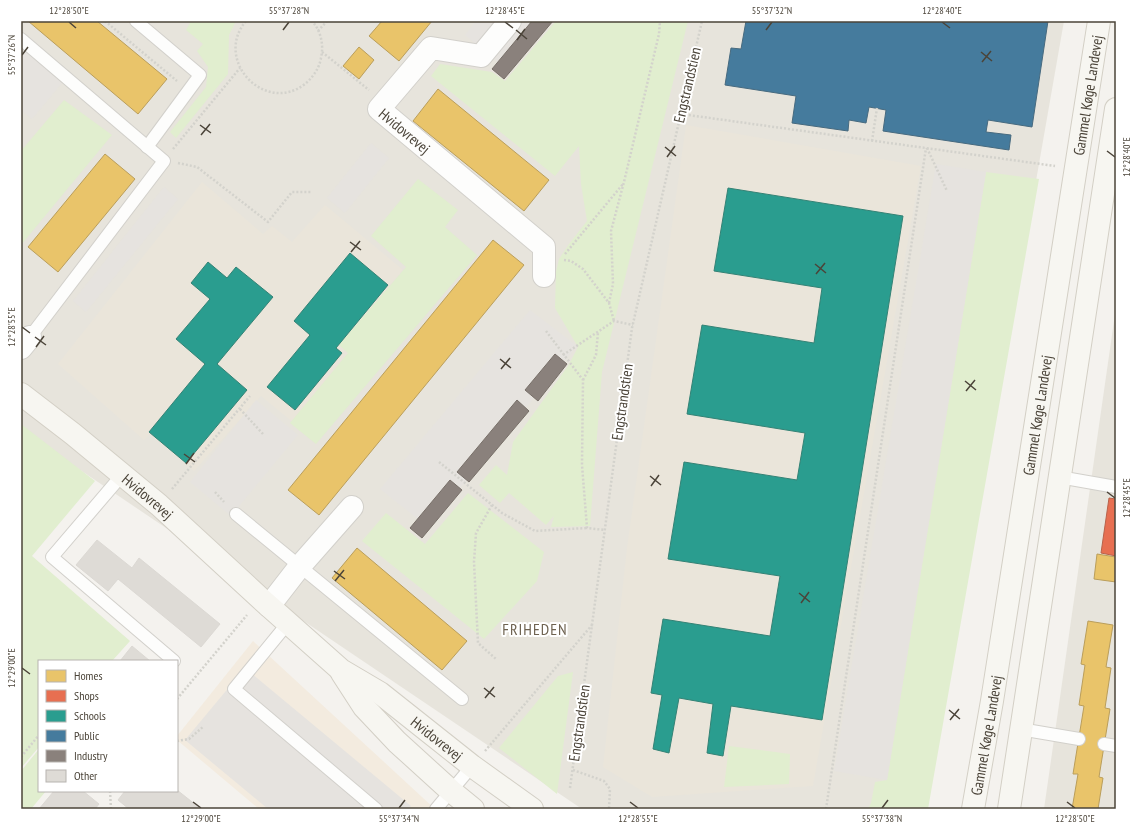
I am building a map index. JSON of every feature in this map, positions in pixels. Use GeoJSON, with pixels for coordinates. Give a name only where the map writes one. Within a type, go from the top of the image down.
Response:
{"type":"FeatureCollection","features":[{"type":"Feature","properties":{"kind":"main road","name":"Gammel Køge Landevej"},"geometry":{"type":"LineString","coordinates":[[973,809],[992,701],[1099,21]]}},
{"type":"Feature","properties":{"kind":"main road","name":"Gammel Køge Landevej"},"geometry":{"type":"LineString","coordinates":[[1008,809],[1116,109]]}},
{"type":"Feature","properties":{"kind":"main road","name":"Hvidovrevej"},"geometry":{"type":"LineString","coordinates":[[21,394],[159,505],[264,602],[341,670],[380,693],[472,766],[532,809]]}},
{"type":"Feature","properties":{"kind":"main road","name":"Hvidovrevej"},"geometry":{"type":"LineString","coordinates":[[341,670],[364,707],[396,742],[473,809]]}},
{"type":"Feature","properties":{"kind":"main road"},"geometry":{"type":"LineString","coordinates":[[988,809],[997,745],[992,701]]}},
{"type":"Feature","properties":{"kind":"street","name":"Hvidovrevej"},"geometry":{"type":"LineString","coordinates":[[510,21],[481,56],[431,48],[379,110],[544,247],[544,276]]}},
{"type":"Feature","properties":{"kind":"street"},"geometry":{"type":"LineString","coordinates":[[264,602],[300,566],[352,507]]}},
{"type":"Feature","properties":{"kind":"lane"},"geometry":{"type":"LineString","coordinates":[[136,21],[200,75],[147,148]]}},
{"type":"Feature","properties":{"kind":"lane"},"geometry":{"type":"LineString","coordinates":[[21,39],[164,161],[24,339]]}},
{"type":"Feature","properties":{"kind":"lane"},"geometry":{"type":"LineString","coordinates":[[122,474],[52,557],[173,660]]}},
{"type":"Feature","properties":{"kind":"lane"},"geometry":{"type":"LineString","coordinates":[[1059,477],[1116,487]]}},
{"type":"Feature","properties":{"kind":"lane"},"geometry":{"type":"LineString","coordinates":[[236,514],[462,699]]}},
{"type":"Feature","properties":{"kind":"lane"},"geometry":{"type":"LineString","coordinates":[[288,623],[234,689],[376,809]]}},
{"type":"Feature","properties":{"kind":"lane"},"geometry":{"type":"LineString","coordinates":[[1020,729],[1078,739]]}},
{"type":"Feature","properties":{"kind":"lane"},"geometry":{"type":"LineString","coordinates":[[436,809],[472,766]]}},
{"type":"Feature","properties":{"kind":"path"},"geometry":{"type":"LineString","coordinates":[[105,21],[175,79]]}},
{"type":"Feature","properties":{"kind":"path"},"geometry":{"type":"LineString","coordinates":[[246,21],[239,32],[236,41],[236,54],[240,68],[253,84],[271,92],[282,93],[292,91],[301,86],[309,80],[318,67],[322,52],[322,45],[318,31],[312,21]]}},
{"type":"Feature","properties":{"kind":"path"},"geometry":{"type":"LineString","coordinates":[[318,31],[327,21]]}},
{"type":"Feature","properties":{"kind":"path"},"geometry":{"type":"LineString","coordinates":[[609,303],[613,284],[611,231],[659,34],[660,21]]}},
{"type":"Feature","properties":{"kind":"path","name":"Engstrandstien"},"geometry":{"type":"LineString","coordinates":[[570,788],[633,325],[702,21]]}},
{"type":"Feature","properties":{"kind":"path"},"geometry":{"type":"LineString","coordinates":[[322,52],[384,104]]}},
{"type":"Feature","properties":{"kind":"path"},"geometry":{"type":"LineString","coordinates":[[240,68],[164,161],[197,167],[268,222],[292,192],[312,192]]}},
{"type":"Feature","properties":{"kind":"path"},"geometry":{"type":"LineString","coordinates":[[872,141],[877,108]]}},
{"type":"Feature","properties":{"kind":"path"},"geometry":{"type":"LineString","coordinates":[[681,114],[1076,169]]}},
{"type":"Feature","properties":{"kind":"path"},"geometry":{"type":"LineString","coordinates":[[926,148],[947,191]]}},
{"type":"Feature","properties":{"kind":"path"},"geometry":{"type":"LineString","coordinates":[[826,809],[926,148]]}},
{"type":"Feature","properties":{"kind":"path"},"geometry":{"type":"LineString","coordinates":[[614,321],[609,303],[583,269],[571,261],[561,259],[624,182]]}},
{"type":"Feature","properties":{"kind":"path"},"geometry":{"type":"LineString","coordinates":[[563,355],[614,321],[633,325]]}},
{"type":"Feature","properties":{"kind":"path"},"geometry":{"type":"LineString","coordinates":[[546,331],[583,380]]}},
{"type":"Feature","properties":{"kind":"path"},"geometry":{"type":"LineString","coordinates":[[586,528],[582,465],[583,380],[596,355],[598,332]]}},
{"type":"Feature","properties":{"kind":"path"},"geometry":{"type":"LineString","coordinates":[[159,505],[250,396]]}},
{"type":"Feature","properties":{"kind":"path"},"geometry":{"type":"LineString","coordinates":[[240,409],[263,434]]}},
{"type":"Feature","properties":{"kind":"path"},"geometry":{"type":"LineString","coordinates":[[439,462],[502,513],[535,531],[586,528],[605,530]]}},
{"type":"Feature","properties":{"kind":"path"},"geometry":{"type":"LineString","coordinates":[[492,505],[476,533],[474,562],[478,642],[496,659]]}},
{"type":"Feature","properties":{"kind":"path"},"geometry":{"type":"LineString","coordinates":[[178,698],[264,602]]}},
{"type":"Feature","properties":{"kind":"path"},"geometry":{"type":"LineString","coordinates":[[472,766],[592,624]]}},
{"type":"Feature","properties":{"kind":"path"},"geometry":{"type":"LineString","coordinates":[[178,741],[189,739],[204,726]]}},
{"type":"Feature","properties":{"kind":"path"},"geometry":{"type":"LineString","coordinates":[[21,757],[38,736]]}},
{"type":"Feature","properties":{"kind":"path"},"geometry":{"type":"LineString","coordinates":[[573,770],[604,781],[610,789],[609,809]]}},
{"type":"Feature","properties":{"kind":"path"},"geometry":{"type":"LineString","coordinates":[[110,792],[111,809]]}},
{"type":"Feature","properties":{"kind":"shaded area"},"geometry":{"type":"Polygon","coordinates":[[[21,21],[1064,21],[926,809],[582,809],[21,430],[21,21]]]}},
{"type":"Feature","properties":{"kind":"shaded area"},"geometry":{"type":"Polygon","coordinates":[[[476,21],[552,21],[510,72],[465,35],[476,21]]]}},
{"type":"Feature","properties":{"kind":"shaded area"},"geometry":{"type":"Polygon","coordinates":[[[21,39],[67,77],[32,119],[21,110],[21,39]]]}},
{"type":"Feature","properties":{"kind":"shaded area"},"geometry":{"type":"Polygon","coordinates":[[[686,125],[921,166],[813,786],[652,797],[603,767],[627,548],[686,125]]]}},
{"type":"Feature","properties":{"kind":"shaded area"},"geometry":{"type":"Polygon","coordinates":[[[371,143],[389,158],[345,213],[327,198],[371,143]]]}},
{"type":"Feature","properties":{"kind":"shaded area"},"geometry":{"type":"Polygon","coordinates":[[[936,164],[986,172],[887,780],[834,771],[936,164]]]}},
{"type":"Feature","properties":{"kind":"shaded area"},"geometry":{"type":"Polygon","coordinates":[[[202,182],[263,234],[272,226],[292,242],[325,205],[403,270],[388,288],[305,432],[261,396],[194,471],[150,434],[144,440],[58,364],[202,182]]]}},
{"type":"Feature","properties":{"kind":"shaded area"},"geometry":{"type":"Polygon","coordinates":[[[164,187],[178,199],[86,312],[73,301],[164,187]]]}},
{"type":"Feature","properties":{"kind":"shaded area"},"geometry":{"type":"Polygon","coordinates":[[[1116,307],[1116,809],[1044,809],[1116,307]]]}},
{"type":"Feature","properties":{"kind":"shaded area"},"geometry":{"type":"Polygon","coordinates":[[[530,310],[577,346],[428,527],[380,489],[530,310]]]}},
{"type":"Feature","properties":{"kind":"shaded area"},"geometry":{"type":"Polygon","coordinates":[[[256,400],[298,435],[231,516],[190,482],[256,400]]]}},
{"type":"Feature","properties":{"kind":"shaded area"},"geometry":{"type":"Polygon","coordinates":[[[253,641],[435,809],[259,809],[178,741],[178,735],[253,641]]]}},
{"type":"Feature","properties":{"kind":"shaded area"},"geometry":{"type":"Polygon","coordinates":[[[245,668],[411,806],[408,809],[268,809],[185,740],[245,668]]]}},
{"type":"Feature","properties":{"kind":"green space"},"geometry":{"type":"Polygon","coordinates":[[[189,21],[236,21],[229,35],[228,74],[176,138],[170,132],[206,87],[208,67],[197,51],[203,44],[186,30],[190,23],[189,21]]]}},
{"type":"Feature","properties":{"kind":"green space"},"geometry":{"type":"Polygon","coordinates":[[[556,21],[688,21],[602,372],[590,526],[551,527],[554,516],[546,525],[509,493],[500,503],[479,485],[496,465],[507,475],[513,442],[568,366],[578,347],[555,308],[556,272],[559,259],[587,221],[581,184],[579,146],[555,176],[431,76],[440,64],[492,72],[505,81],[556,21]]]}},
{"type":"Feature","properties":{"kind":"green space"},"geometry":{"type":"Polygon","coordinates":[[[64,100],[112,135],[21,245],[21,151],[64,100]]]}},
{"type":"Feature","properties":{"kind":"green space"},"geometry":{"type":"Polygon","coordinates":[[[986,172],[1039,179],[928,809],[868,809],[871,803],[875,782],[887,780],[986,172]]]}},
{"type":"Feature","properties":{"kind":"green space"},"geometry":{"type":"Polygon","coordinates":[[[418,179],[458,210],[445,227],[477,255],[316,444],[290,423],[348,353],[339,345],[406,267],[371,236],[418,179]]]}},
{"type":"Feature","properties":{"kind":"green space"},"geometry":{"type":"Polygon","coordinates":[[[21,424],[95,481],[32,556],[130,641],[113,660],[38,660],[38,748],[21,768],[21,424]]]}},
{"type":"Feature","properties":{"kind":"green space"},"geometry":{"type":"Polygon","coordinates":[[[468,493],[544,552],[537,581],[484,639],[362,541],[386,513],[425,544],[468,493]]]}},
{"type":"Feature","properties":{"kind":"green space"},"geometry":{"type":"Polygon","coordinates":[[[573,672],[557,794],[499,748],[558,676],[573,672]]]}},
{"type":"Feature","properties":{"kind":"green space"},"geometry":{"type":"Polygon","coordinates":[[[729,746],[790,754],[789,784],[724,787],[729,746]]]}},
{"type":"Feature","properties":{"kind":"green space"},"geometry":{"type":"Polygon","coordinates":[[[38,750],[38,792],[45,792],[31,809],[21,809],[21,771],[38,750]]]}},
{"type":"Feature","properties":{"kind":"building: Homes"},"geometry":{"type":"Polygon","coordinates":[[[28,21],[97,21],[167,79],[138,114],[28,21]]]}},
{"type":"Feature","properties":{"kind":"building: Homes"},"geometry":{"type":"Polygon","coordinates":[[[382,21],[432,21],[399,61],[369,36],[382,21]]]}},
{"type":"Feature","properties":{"kind":"building: Homes"},"geometry":{"type":"Polygon","coordinates":[[[359,47],[374,60],[359,79],[343,66],[359,47]]]}},
{"type":"Feature","properties":{"kind":"building: Homes"},"geometry":{"type":"Polygon","coordinates":[[[438,89],[549,180],[524,211],[413,121],[438,89]]]}},
{"type":"Feature","properties":{"kind":"building: Homes"},"geometry":{"type":"Polygon","coordinates":[[[105,154],[135,179],[58,272],[28,247],[105,154]]]}},
{"type":"Feature","properties":{"kind":"building: Homes"},"geometry":{"type":"Polygon","coordinates":[[[493,240],[524,265],[319,515],[288,490],[493,240]]]}},
{"type":"Feature","properties":{"kind":"building: Homes"},"geometry":{"type":"Polygon","coordinates":[[[357,548],[467,641],[442,670],[332,578],[357,548]]]}},
{"type":"Feature","properties":{"kind":"building: Homes"},"geometry":{"type":"Polygon","coordinates":[[[1097,554],[1116,557],[1116,582],[1094,579],[1097,554]]]}},
{"type":"Feature","properties":{"kind":"building: Homes"},"geometry":{"type":"Polygon","coordinates":[[[1088,621],[1113,625],[1106,667],[1111,668],[1105,708],[1110,709],[1099,777],[1103,778],[1098,809],[1072,809],[1078,774],[1073,774],[1084,706],[1079,705],[1085,665],[1081,664],[1088,621]]]}},
{"type":"Feature","properties":{"kind":"building: Shops"},"geometry":{"type":"Polygon","coordinates":[[[1109,498],[1116,499],[1116,556],[1101,553],[1109,498]]]}},
{"type":"Feature","properties":{"kind":"building: Schools"},"geometry":{"type":"Polygon","coordinates":[[[728,188],[903,216],[822,720],[731,706],[723,756],[707,753],[713,704],[679,698],[669,753],[653,749],[662,695],[651,693],[663,619],[770,636],[780,576],[668,559],[684,462],[797,480],[805,433],[687,414],[702,325],[814,343],[822,288],[714,271],[728,188]]]}},
{"type":"Feature","properties":{"kind":"building: Schools"},"geometry":{"type":"Polygon","coordinates":[[[350,253],[388,285],[336,348],[342,353],[295,410],[267,387],[310,335],[294,321],[350,253]]]}},
{"type":"Feature","properties":{"kind":"building: Schools"},"geometry":{"type":"Polygon","coordinates":[[[208,262],[227,278],[236,267],[273,297],[217,364],[247,390],[186,463],[149,432],[205,364],[176,339],[210,299],[191,283],[208,262]]]}},
{"type":"Feature","properties":{"kind":"building: Public"},"geometry":{"type":"Polygon","coordinates":[[[746,21],[1048,21],[1032,127],[988,120],[986,132],[1011,135],[1009,150],[883,131],[886,110],[869,107],[866,123],[849,120],[848,131],[792,123],[796,96],[725,85],[731,48],[741,49],[746,21]]]}},
{"type":"Feature","properties":{"kind":"building: Industry"},"geometry":{"type":"Polygon","coordinates":[[[532,21],[553,21],[504,79],[492,69],[532,21]]]}},
{"type":"Feature","properties":{"kind":"building: Industry"},"geometry":{"type":"Polygon","coordinates":[[[555,354],[567,364],[538,401],[525,390],[555,354]]]}},
{"type":"Feature","properties":{"kind":"building: Industry"},"geometry":{"type":"Polygon","coordinates":[[[517,400],[529,411],[469,482],[457,472],[517,400]]]}},
{"type":"Feature","properties":{"kind":"building: Industry"},"geometry":{"type":"Polygon","coordinates":[[[450,480],[462,490],[422,538],[410,528],[450,480]]]}},
{"type":"Feature","properties":{"kind":"building: Other"},"geometry":{"type":"Polygon","coordinates":[[[97,540],[132,568],[139,558],[220,624],[201,647],[118,579],[108,591],[76,565],[97,540]]]}},
{"type":"Feature","properties":{"kind":"building: Other"},"geometry":{"type":"Polygon","coordinates":[[[132,646],[149,660],[121,660],[132,646]]]}},
{"type":"Feature","properties":{"kind":"building: Other"},"geometry":{"type":"Polygon","coordinates":[[[178,791],[201,809],[129,809],[118,800],[124,792],[178,792],[178,791]]]}},
{"type":"Feature","properties":{"kind":"building: Other"},"geometry":{"type":"Polygon","coordinates":[[[53,792],[84,792],[99,804],[95,809],[39,809],[53,792]]]}},
{"type":"Feature","properties":{"kind":"district","name":"FRIHEDEN"},"geometry":{"type":"Point","coordinates":[535,629]}}]}
